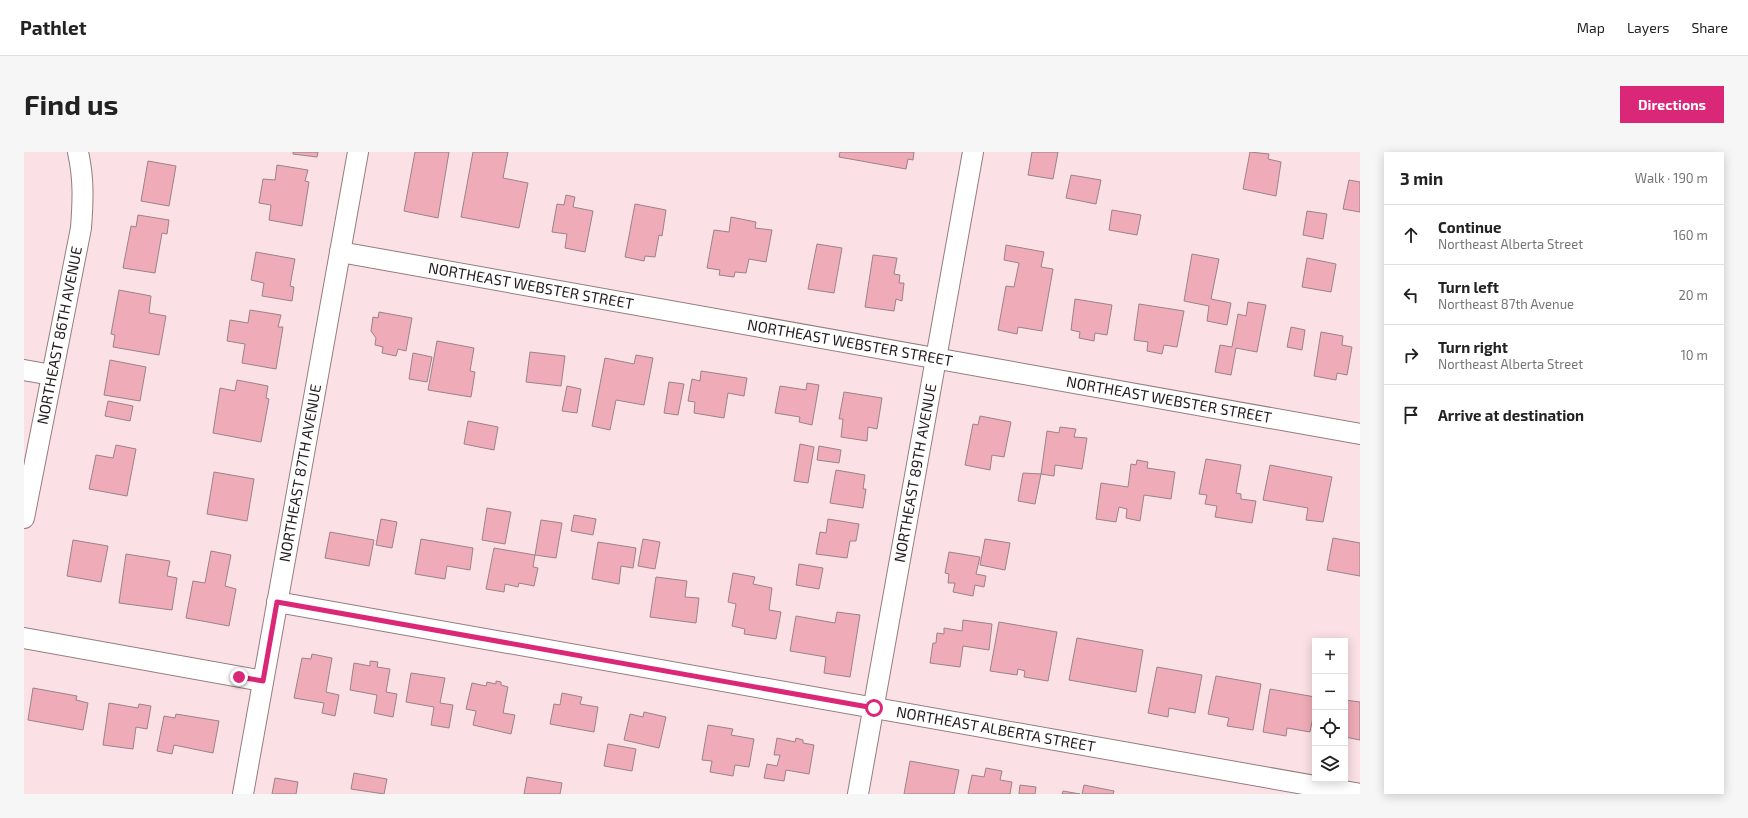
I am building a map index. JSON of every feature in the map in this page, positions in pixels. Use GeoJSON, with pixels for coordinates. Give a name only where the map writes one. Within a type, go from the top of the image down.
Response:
{"type":"FeatureCollection","features":[{"type":"Feature","properties":{"kind":"street","name":"NORTHEAST 86TH AVENUE"},"geometry":{"type":"LineString","coordinates":[[24,518],[80,228],[83,196],[83,172],[78,152]]}},
{"type":"Feature","properties":{"kind":"street","name":"NORTHEAST 87TH AVENUE"},"geometry":{"type":"LineString","coordinates":[[243,794],[358,152]]}},
{"type":"Feature","properties":{"kind":"street","name":"NORTHEAST 89TH AVENUE"},"geometry":{"type":"LineString","coordinates":[[858,794],[973,152]]}},
{"type":"Feature","properties":{"kind":"street","name":"NORTHEAST WEBSTER STREET"},"geometry":{"type":"LineString","coordinates":[[340,252],[936,360],[1360,434]]}},
{"type":"Feature","properties":{"kind":"street"},"geometry":{"type":"LineString","coordinates":[[24,370],[52,375]]}},
{"type":"Feature","properties":{"kind":"street","name":"NORTHEAST ALBERTA STREET"},"geometry":{"type":"LineString","coordinates":[[277,602],[1360,794]]}},
{"type":"Feature","properties":{"kind":"street"},"geometry":{"type":"LineString","coordinates":[[24,638],[263,681]]}},
{"type":"Feature","properties":{"kind":"building"},"geometry":{"type":"Polygon","coordinates":[[[293,152],[318,152],[317,157],[293,154],[293,152]]]}},
{"type":"Feature","properties":{"kind":"building"},"geometry":{"type":"Polygon","coordinates":[[[415,152],[449,152],[438,218],[404,211],[415,152]]]}},
{"type":"Feature","properties":{"kind":"building"},"geometry":{"type":"Polygon","coordinates":[[[473,152],[508,152],[503,178],[528,183],[519,228],[461,217],[473,152]]]}},
{"type":"Feature","properties":{"kind":"building"},"geometry":{"type":"Polygon","coordinates":[[[840,152],[914,152],[913,160],[908,159],[906,169],[839,157],[840,152]]]}},
{"type":"Feature","properties":{"kind":"building"},"geometry":{"type":"Polygon","coordinates":[[[1032,152],[1058,152],[1053,179],[1028,175],[1032,152]]]}},
{"type":"Feature","properties":{"kind":"building"},"geometry":{"type":"Polygon","coordinates":[[[1250,152],[1269,154],[1268,159],[1281,162],[1276,196],[1243,189],[1250,152]]]}},
{"type":"Feature","properties":{"kind":"building"},"geometry":{"type":"Polygon","coordinates":[[[148,161],[176,166],[169,206],[141,201],[148,161]]]}},
{"type":"Feature","properties":{"kind":"building"},"geometry":{"type":"Polygon","coordinates":[[[277,165],[308,170],[305,181],[309,182],[302,226],[269,220],[271,205],[259,203],[263,179],[275,180],[277,165]]]}},
{"type":"Feature","properties":{"kind":"building"},"geometry":{"type":"Polygon","coordinates":[[[1071,175],[1101,180],[1096,204],[1066,198],[1071,175]]]}},
{"type":"Feature","properties":{"kind":"building"},"geometry":{"type":"Polygon","coordinates":[[[1349,180],[1360,182],[1360,212],[1343,209],[1349,180]]]}},
{"type":"Feature","properties":{"kind":"building"},"geometry":{"type":"Polygon","coordinates":[[[566,195],[575,197],[573,207],[593,211],[585,252],[565,248],[567,234],[552,232],[557,204],[564,205],[566,195]]]}},
{"type":"Feature","properties":{"kind":"building"},"geometry":{"type":"Polygon","coordinates":[[[635,204],[666,210],[662,236],[659,235],[655,257],[645,256],[644,261],[625,257],[635,204]]]}},
{"type":"Feature","properties":{"kind":"building"},"geometry":{"type":"Polygon","coordinates":[[[1112,210],[1141,215],[1137,235],[1109,230],[1112,210]]]}},
{"type":"Feature","properties":{"kind":"building"},"geometry":{"type":"Polygon","coordinates":[[[1307,211],[1327,214],[1323,239],[1303,235],[1307,211]]]}},
{"type":"Feature","properties":{"kind":"building"},"geometry":{"type":"Polygon","coordinates":[[[138,215],[169,220],[167,234],[162,233],[155,273],[123,268],[131,226],[136,227],[138,215]]]}},
{"type":"Feature","properties":{"kind":"building"},"geometry":{"type":"Polygon","coordinates":[[[731,217],[756,222],[755,228],[772,230],[766,262],[749,259],[746,273],[735,272],[734,277],[719,275],[720,270],[707,268],[714,230],[729,232],[731,217]]]}},
{"type":"Feature","properties":{"kind":"building"},"geometry":{"type":"Polygon","coordinates":[[[817,244],[842,248],[834,293],[808,289],[817,244]]]}},
{"type":"Feature","properties":{"kind":"building"},"geometry":{"type":"Polygon","coordinates":[[[1006,245],[1044,252],[1041,267],[1053,269],[1042,331],[1018,327],[1017,334],[998,330],[1006,286],[1014,287],[1019,263],[1004,260],[1006,245]]]}},
{"type":"Feature","properties":{"kind":"building"},"geometry":{"type":"Polygon","coordinates":[[[256,252],[295,259],[290,286],[294,287],[292,301],[262,296],[264,283],[251,280],[256,252]]]}},
{"type":"Feature","properties":{"kind":"building"},"geometry":{"type":"Polygon","coordinates":[[[1192,254],[1219,259],[1211,299],[1231,303],[1227,325],[1207,321],[1209,306],[1184,301],[1192,254]]]}},
{"type":"Feature","properties":{"kind":"building"},"geometry":{"type":"Polygon","coordinates":[[[873,255],[897,258],[894,274],[900,275],[899,283],[904,283],[902,301],[896,299],[894,311],[865,307],[873,255]]]}},
{"type":"Feature","properties":{"kind":"building"},"geometry":{"type":"Polygon","coordinates":[[[1307,258],[1336,264],[1331,292],[1302,287],[1307,258]]]}},
{"type":"Feature","properties":{"kind":"building"},"geometry":{"type":"Polygon","coordinates":[[[119,290],[151,296],[149,313],[166,316],[159,355],[113,347],[115,335],[111,334],[119,290]]]}},
{"type":"Feature","properties":{"kind":"building"},"geometry":{"type":"Polygon","coordinates":[[[1075,299],[1112,305],[1107,335],[1095,333],[1094,341],[1079,338],[1080,332],[1071,330],[1075,299]]]}},
{"type":"Feature","properties":{"kind":"building"},"geometry":{"type":"Polygon","coordinates":[[[1248,302],[1266,305],[1257,352],[1236,348],[1231,375],[1215,372],[1220,345],[1232,347],[1238,314],[1246,316],[1248,302]]]}},
{"type":"Feature","properties":{"kind":"building"},"geometry":{"type":"Polygon","coordinates":[[[1139,304],[1184,311],[1177,347],[1164,345],[1162,354],[1147,351],[1148,342],[1134,340],[1139,304]]]}},
{"type":"Feature","properties":{"kind":"building"},"geometry":{"type":"Polygon","coordinates":[[[250,310],[281,315],[278,327],[283,327],[276,369],[242,363],[245,344],[227,341],[230,320],[248,323],[250,310]]]}},
{"type":"Feature","properties":{"kind":"building"},"geometry":{"type":"Polygon","coordinates":[[[379,312],[412,318],[406,351],[398,349],[396,356],[382,353],[383,347],[375,345],[376,338],[371,331],[373,317],[378,318],[379,312]]]}},
{"type":"Feature","properties":{"kind":"building"},"geometry":{"type":"Polygon","coordinates":[[[1291,327],[1305,330],[1302,350],[1287,347],[1291,327]]]}},
{"type":"Feature","properties":{"kind":"building"},"geometry":{"type":"Polygon","coordinates":[[[1321,332],[1343,336],[1342,345],[1352,347],[1347,375],[1337,373],[1336,380],[1314,376],[1321,332]]]}},
{"type":"Feature","properties":{"kind":"building"},"geometry":{"type":"Polygon","coordinates":[[[437,341],[474,348],[470,371],[475,372],[471,397],[428,390],[437,341]]]}},
{"type":"Feature","properties":{"kind":"building"},"geometry":{"type":"Polygon","coordinates":[[[530,352],[565,356],[561,386],[526,382],[530,352]]]}},
{"type":"Feature","properties":{"kind":"building"},"geometry":{"type":"Polygon","coordinates":[[[413,353],[432,357],[427,382],[409,379],[413,353]]]}},
{"type":"Feature","properties":{"kind":"building"},"geometry":{"type":"Polygon","coordinates":[[[636,355],[653,358],[644,405],[616,400],[610,430],[592,426],[605,358],[634,364],[636,355]]]}},
{"type":"Feature","properties":{"kind":"building"},"geometry":{"type":"Polygon","coordinates":[[[110,360],[146,367],[140,401],[104,395],[110,360]]]}},
{"type":"Feature","properties":{"kind":"building"},"geometry":{"type":"Polygon","coordinates":[[[701,371],[747,378],[744,396],[728,393],[724,418],[694,413],[695,402],[688,401],[692,379],[700,381],[701,371]]]}},
{"type":"Feature","properties":{"kind":"building"},"geometry":{"type":"Polygon","coordinates":[[[237,380],[268,386],[266,398],[269,399],[261,442],[213,433],[220,388],[235,391],[237,380]]]}},
{"type":"Feature","properties":{"kind":"building"},"geometry":{"type":"Polygon","coordinates":[[[669,382],[684,384],[678,415],[664,413],[669,382]]]}},
{"type":"Feature","properties":{"kind":"building"},"geometry":{"type":"Polygon","coordinates":[[[807,383],[819,385],[812,425],[799,422],[800,417],[775,413],[780,386],[806,390],[807,383]]]}},
{"type":"Feature","properties":{"kind":"building"},"geometry":{"type":"Polygon","coordinates":[[[567,386],[581,389],[577,413],[562,411],[567,386]]]}},
{"type":"Feature","properties":{"kind":"building"},"geometry":{"type":"Polygon","coordinates":[[[844,392],[882,398],[877,429],[868,427],[867,441],[841,437],[843,419],[839,419],[844,392]]]}},
{"type":"Feature","properties":{"kind":"building"},"geometry":{"type":"Polygon","coordinates":[[[108,401],[133,406],[130,421],[105,416],[108,401]]]}},
{"type":"Feature","properties":{"kind":"building"},"geometry":{"type":"Polygon","coordinates":[[[980,416],[1011,422],[1004,457],[992,455],[990,470],[965,465],[973,424],[978,425],[980,416]]]}},
{"type":"Feature","properties":{"kind":"building"},"geometry":{"type":"Polygon","coordinates":[[[468,421],[498,427],[494,450],[464,444],[468,421]]]}},
{"type":"Feature","properties":{"kind":"building"},"geometry":{"type":"Polygon","coordinates":[[[1060,427],[1076,429],[1074,437],[1087,438],[1082,469],[1055,465],[1054,476],[1041,474],[1047,431],[1059,433],[1060,427]]]}},
{"type":"Feature","properties":{"kind":"building"},"geometry":{"type":"Polygon","coordinates":[[[800,444],[814,447],[808,483],[794,481],[800,444]]]}},
{"type":"Feature","properties":{"kind":"building"},"geometry":{"type":"Polygon","coordinates":[[[116,445],[136,449],[127,496],[89,489],[96,455],[113,458],[116,445]]]}},
{"type":"Feature","properties":{"kind":"building"},"geometry":{"type":"Polygon","coordinates":[[[819,446],[841,450],[839,463],[817,460],[819,446]]]}},
{"type":"Feature","properties":{"kind":"building"},"geometry":{"type":"Polygon","coordinates":[[[1206,459],[1241,465],[1236,493],[1241,494],[1241,499],[1256,501],[1252,523],[1215,517],[1217,506],[1205,504],[1207,495],[1199,494],[1206,459]]]}},
{"type":"Feature","properties":{"kind":"building"},"geometry":{"type":"Polygon","coordinates":[[[1137,460],[1148,462],[1147,468],[1175,472],[1171,499],[1144,495],[1140,521],[1126,518],[1127,509],[1119,507],[1116,522],[1096,519],[1101,483],[1128,487],[1131,464],[1136,465],[1137,460]]]}},
{"type":"Feature","properties":{"kind":"building"},"geometry":{"type":"Polygon","coordinates":[[[1270,465],[1332,477],[1323,522],[1306,520],[1308,508],[1263,500],[1270,465]]]}},
{"type":"Feature","properties":{"kind":"building"},"geometry":{"type":"Polygon","coordinates":[[[836,470],[865,475],[863,489],[866,489],[863,508],[830,503],[836,470]]]}},
{"type":"Feature","properties":{"kind":"building"},"geometry":{"type":"Polygon","coordinates":[[[214,472],[254,479],[247,521],[207,514],[214,472]]]}},
{"type":"Feature","properties":{"kind":"building"},"geometry":{"type":"Polygon","coordinates":[[[1023,473],[1041,474],[1035,504],[1018,501],[1023,473]]]}},
{"type":"Feature","properties":{"kind":"building"},"geometry":{"type":"Polygon","coordinates":[[[487,508],[511,512],[505,544],[482,540],[487,508]]]}},
{"type":"Feature","properties":{"kind":"building"},"geometry":{"type":"Polygon","coordinates":[[[574,515],[596,519],[593,535],[571,531],[574,515]]]}},
{"type":"Feature","properties":{"kind":"building"},"geometry":{"type":"Polygon","coordinates":[[[381,519],[397,522],[392,548],[376,545],[381,519]]]}},
{"type":"Feature","properties":{"kind":"building"},"geometry":{"type":"Polygon","coordinates":[[[828,519],[859,524],[856,541],[850,541],[847,558],[816,554],[820,532],[826,533],[828,519]]]}},
{"type":"Feature","properties":{"kind":"building"},"geometry":{"type":"Polygon","coordinates":[[[541,520],[562,523],[556,558],[535,555],[541,520]]]}},
{"type":"Feature","properties":{"kind":"building"},"geometry":{"type":"Polygon","coordinates":[[[330,532],[374,540],[369,566],[325,558],[330,532]]]}},
{"type":"Feature","properties":{"kind":"building"},"geometry":{"type":"Polygon","coordinates":[[[1333,538],[1360,543],[1360,576],[1327,570],[1333,538]]]}},
{"type":"Feature","properties":{"kind":"building"},"geometry":{"type":"Polygon","coordinates":[[[421,539],[473,548],[470,570],[447,566],[445,579],[415,574],[421,539]]]}},
{"type":"Feature","properties":{"kind":"building"},"geometry":{"type":"Polygon","coordinates":[[[643,539],[660,542],[655,569],[638,566],[643,539]]]}},
{"type":"Feature","properties":{"kind":"building"},"geometry":{"type":"Polygon","coordinates":[[[985,539],[1010,543],[1005,570],[980,565],[985,539]]]}},
{"type":"Feature","properties":{"kind":"building"},"geometry":{"type":"Polygon","coordinates":[[[73,540],[108,546],[101,582],[67,576],[73,540]]]}},
{"type":"Feature","properties":{"kind":"building"},"geometry":{"type":"Polygon","coordinates":[[[598,542],[636,548],[633,568],[621,566],[619,584],[592,579],[598,542]]]}},
{"type":"Feature","properties":{"kind":"building"},"geometry":{"type":"Polygon","coordinates":[[[494,548],[535,555],[533,567],[538,568],[534,586],[519,583],[518,587],[505,584],[504,592],[486,589],[494,548]]]}},
{"type":"Feature","properties":{"kind":"building"},"geometry":{"type":"Polygon","coordinates":[[[211,551],[231,555],[225,586],[236,589],[229,626],[186,618],[193,581],[205,583],[211,551]]]}},
{"type":"Feature","properties":{"kind":"building"},"geometry":{"type":"Polygon","coordinates":[[[949,552],[980,557],[976,574],[986,576],[984,587],[975,585],[973,596],[953,592],[955,583],[948,583],[949,574],[945,573],[949,552]]]}},
{"type":"Feature","properties":{"kind":"building"},"geometry":{"type":"Polygon","coordinates":[[[126,554],[170,561],[167,576],[177,578],[172,610],[119,603],[126,554]]]}},
{"type":"Feature","properties":{"kind":"building"},"geometry":{"type":"Polygon","coordinates":[[[799,564],[823,568],[819,589],[796,585],[799,564]]]}},
{"type":"Feature","properties":{"kind":"building"},"geometry":{"type":"Polygon","coordinates":[[[733,573],[755,577],[753,584],[772,588],[769,610],[781,612],[776,639],[744,634],[745,629],[732,626],[736,604],[728,602],[733,573]]]}},
{"type":"Feature","properties":{"kind":"building"},"geometry":{"type":"Polygon","coordinates":[[[656,577],[687,581],[685,597],[699,598],[696,623],[650,617],[656,577]]]}},
{"type":"Feature","properties":{"kind":"building"},"geometry":{"type":"Polygon","coordinates":[[[837,612],[860,615],[850,677],[824,673],[826,657],[790,651],[796,616],[835,623],[837,612]]]}},
{"type":"Feature","properties":{"kind":"building"},"geometry":{"type":"Polygon","coordinates":[[[963,620],[992,624],[989,650],[963,646],[960,667],[930,663],[933,643],[936,643],[937,633],[944,634],[944,628],[962,631],[963,620]]]}},
{"type":"Feature","properties":{"kind":"building"},"geometry":{"type":"Polygon","coordinates":[[[999,622],[1057,632],[1048,681],[1024,677],[1025,671],[1018,669],[1017,675],[990,671],[999,622]]]}},
{"type":"Feature","properties":{"kind":"building"},"geometry":{"type":"Polygon","coordinates":[[[1077,638],[1143,650],[1136,692],[1069,680],[1077,638]]]}},
{"type":"Feature","properties":{"kind":"building"},"geometry":{"type":"Polygon","coordinates":[[[312,654],[332,658],[326,692],[339,695],[335,716],[322,713],[324,703],[294,698],[302,658],[311,659],[312,654]]]}},
{"type":"Feature","properties":{"kind":"building"},"geometry":{"type":"Polygon","coordinates":[[[370,661],[378,662],[377,667],[390,669],[386,692],[397,694],[393,717],[374,713],[377,695],[350,690],[354,663],[370,666],[370,661]]]}},
{"type":"Feature","properties":{"kind":"building"},"geometry":{"type":"Polygon","coordinates":[[[1157,667],[1202,675],[1195,713],[1169,708],[1168,717],[1148,713],[1157,667]]]}},
{"type":"Feature","properties":{"kind":"building"},"geometry":{"type":"Polygon","coordinates":[[[411,673],[445,678],[440,703],[453,705],[449,728],[431,725],[434,707],[406,702],[411,673]]]}},
{"type":"Feature","properties":{"kind":"building"},"geometry":{"type":"Polygon","coordinates":[[[1216,676],[1261,684],[1253,730],[1227,726],[1229,718],[1208,714],[1216,676]]]}},
{"type":"Feature","properties":{"kind":"building"},"geometry":{"type":"Polygon","coordinates":[[[496,681],[501,682],[501,685],[508,687],[503,713],[515,715],[511,734],[473,725],[476,711],[466,709],[472,683],[486,686],[487,682],[496,684],[496,681]]]}},
{"type":"Feature","properties":{"kind":"building"},"geometry":{"type":"Polygon","coordinates":[[[33,688],[77,696],[76,700],[88,703],[83,730],[28,720],[33,688]]]}},
{"type":"Feature","properties":{"kind":"building"},"geometry":{"type":"Polygon","coordinates":[[[1270,689],[1312,696],[1312,722],[1310,732],[1287,728],[1286,736],[1263,732],[1270,689]]]}},
{"type":"Feature","properties":{"kind":"building"},"geometry":{"type":"Polygon","coordinates":[[[562,693],[582,697],[580,704],[598,707],[594,732],[550,724],[554,704],[560,705],[562,693]]]}},
{"type":"Feature","properties":{"kind":"building"},"geometry":{"type":"Polygon","coordinates":[[[1348,700],[1360,702],[1360,740],[1348,738],[1348,700]]]}},
{"type":"Feature","properties":{"kind":"building"},"geometry":{"type":"Polygon","coordinates":[[[109,703],[138,708],[139,704],[151,706],[147,729],[136,727],[133,749],[103,745],[109,703]]]}},
{"type":"Feature","properties":{"kind":"building"},"geometry":{"type":"Polygon","coordinates":[[[644,712],[666,717],[659,748],[624,740],[630,714],[643,717],[644,712]]]}},
{"type":"Feature","properties":{"kind":"building"},"geometry":{"type":"Polygon","coordinates":[[[176,714],[219,721],[213,753],[174,745],[172,754],[157,751],[164,716],[175,718],[176,714]]]}},
{"type":"Feature","properties":{"kind":"building"},"geometry":{"type":"Polygon","coordinates":[[[708,725],[733,729],[731,735],[754,739],[749,767],[735,765],[733,776],[710,772],[712,761],[702,760],[708,725]]]}},
{"type":"Feature","properties":{"kind":"building"},"geometry":{"type":"Polygon","coordinates":[[[777,738],[795,742],[796,738],[803,740],[803,743],[814,745],[809,774],[786,770],[784,781],[764,778],[767,764],[777,766],[780,755],[774,755],[777,738]]]}},
{"type":"Feature","properties":{"kind":"building"},"geometry":{"type":"Polygon","coordinates":[[[608,744],[636,749],[632,771],[604,766],[608,744]]]}},
{"type":"Feature","properties":{"kind":"building"},"geometry":{"type":"Polygon","coordinates":[[[910,761],[959,770],[954,794],[904,794],[910,761]]]}},
{"type":"Feature","properties":{"kind":"building"},"geometry":{"type":"Polygon","coordinates":[[[986,768],[1002,771],[1000,780],[1012,782],[1010,794],[968,794],[972,775],[984,777],[986,768]]]}},
{"type":"Feature","properties":{"kind":"building"},"geometry":{"type":"Polygon","coordinates":[[[354,773],[387,779],[384,794],[351,789],[354,773]]]}},
{"type":"Feature","properties":{"kind":"building"},"geometry":{"type":"Polygon","coordinates":[[[527,777],[562,783],[560,794],[524,794],[527,777]]]}},
{"type":"Feature","properties":{"kind":"building"},"geometry":{"type":"Polygon","coordinates":[[[275,778],[298,782],[296,794],[272,794],[275,778]]]}},
{"type":"Feature","properties":{"kind":"building"},"geometry":{"type":"Polygon","coordinates":[[[1020,785],[1036,787],[1035,794],[1019,794],[1020,785]]]}},
{"type":"Feature","properties":{"kind":"building"},"geometry":{"type":"Polygon","coordinates":[[[1084,785],[1114,791],[1113,794],[1082,794],[1084,785]]]}},
{"type":"Feature","properties":{"kind":"building"},"geometry":{"type":"Polygon","coordinates":[[[1063,791],[1080,794],[1062,794],[1063,791]]]}},
{"type":"Feature","properties":{"kind":"route"},"geometry":{"type":"LineString","coordinates":[[239,677],[263,681],[277,602],[874,708]]}}]}
